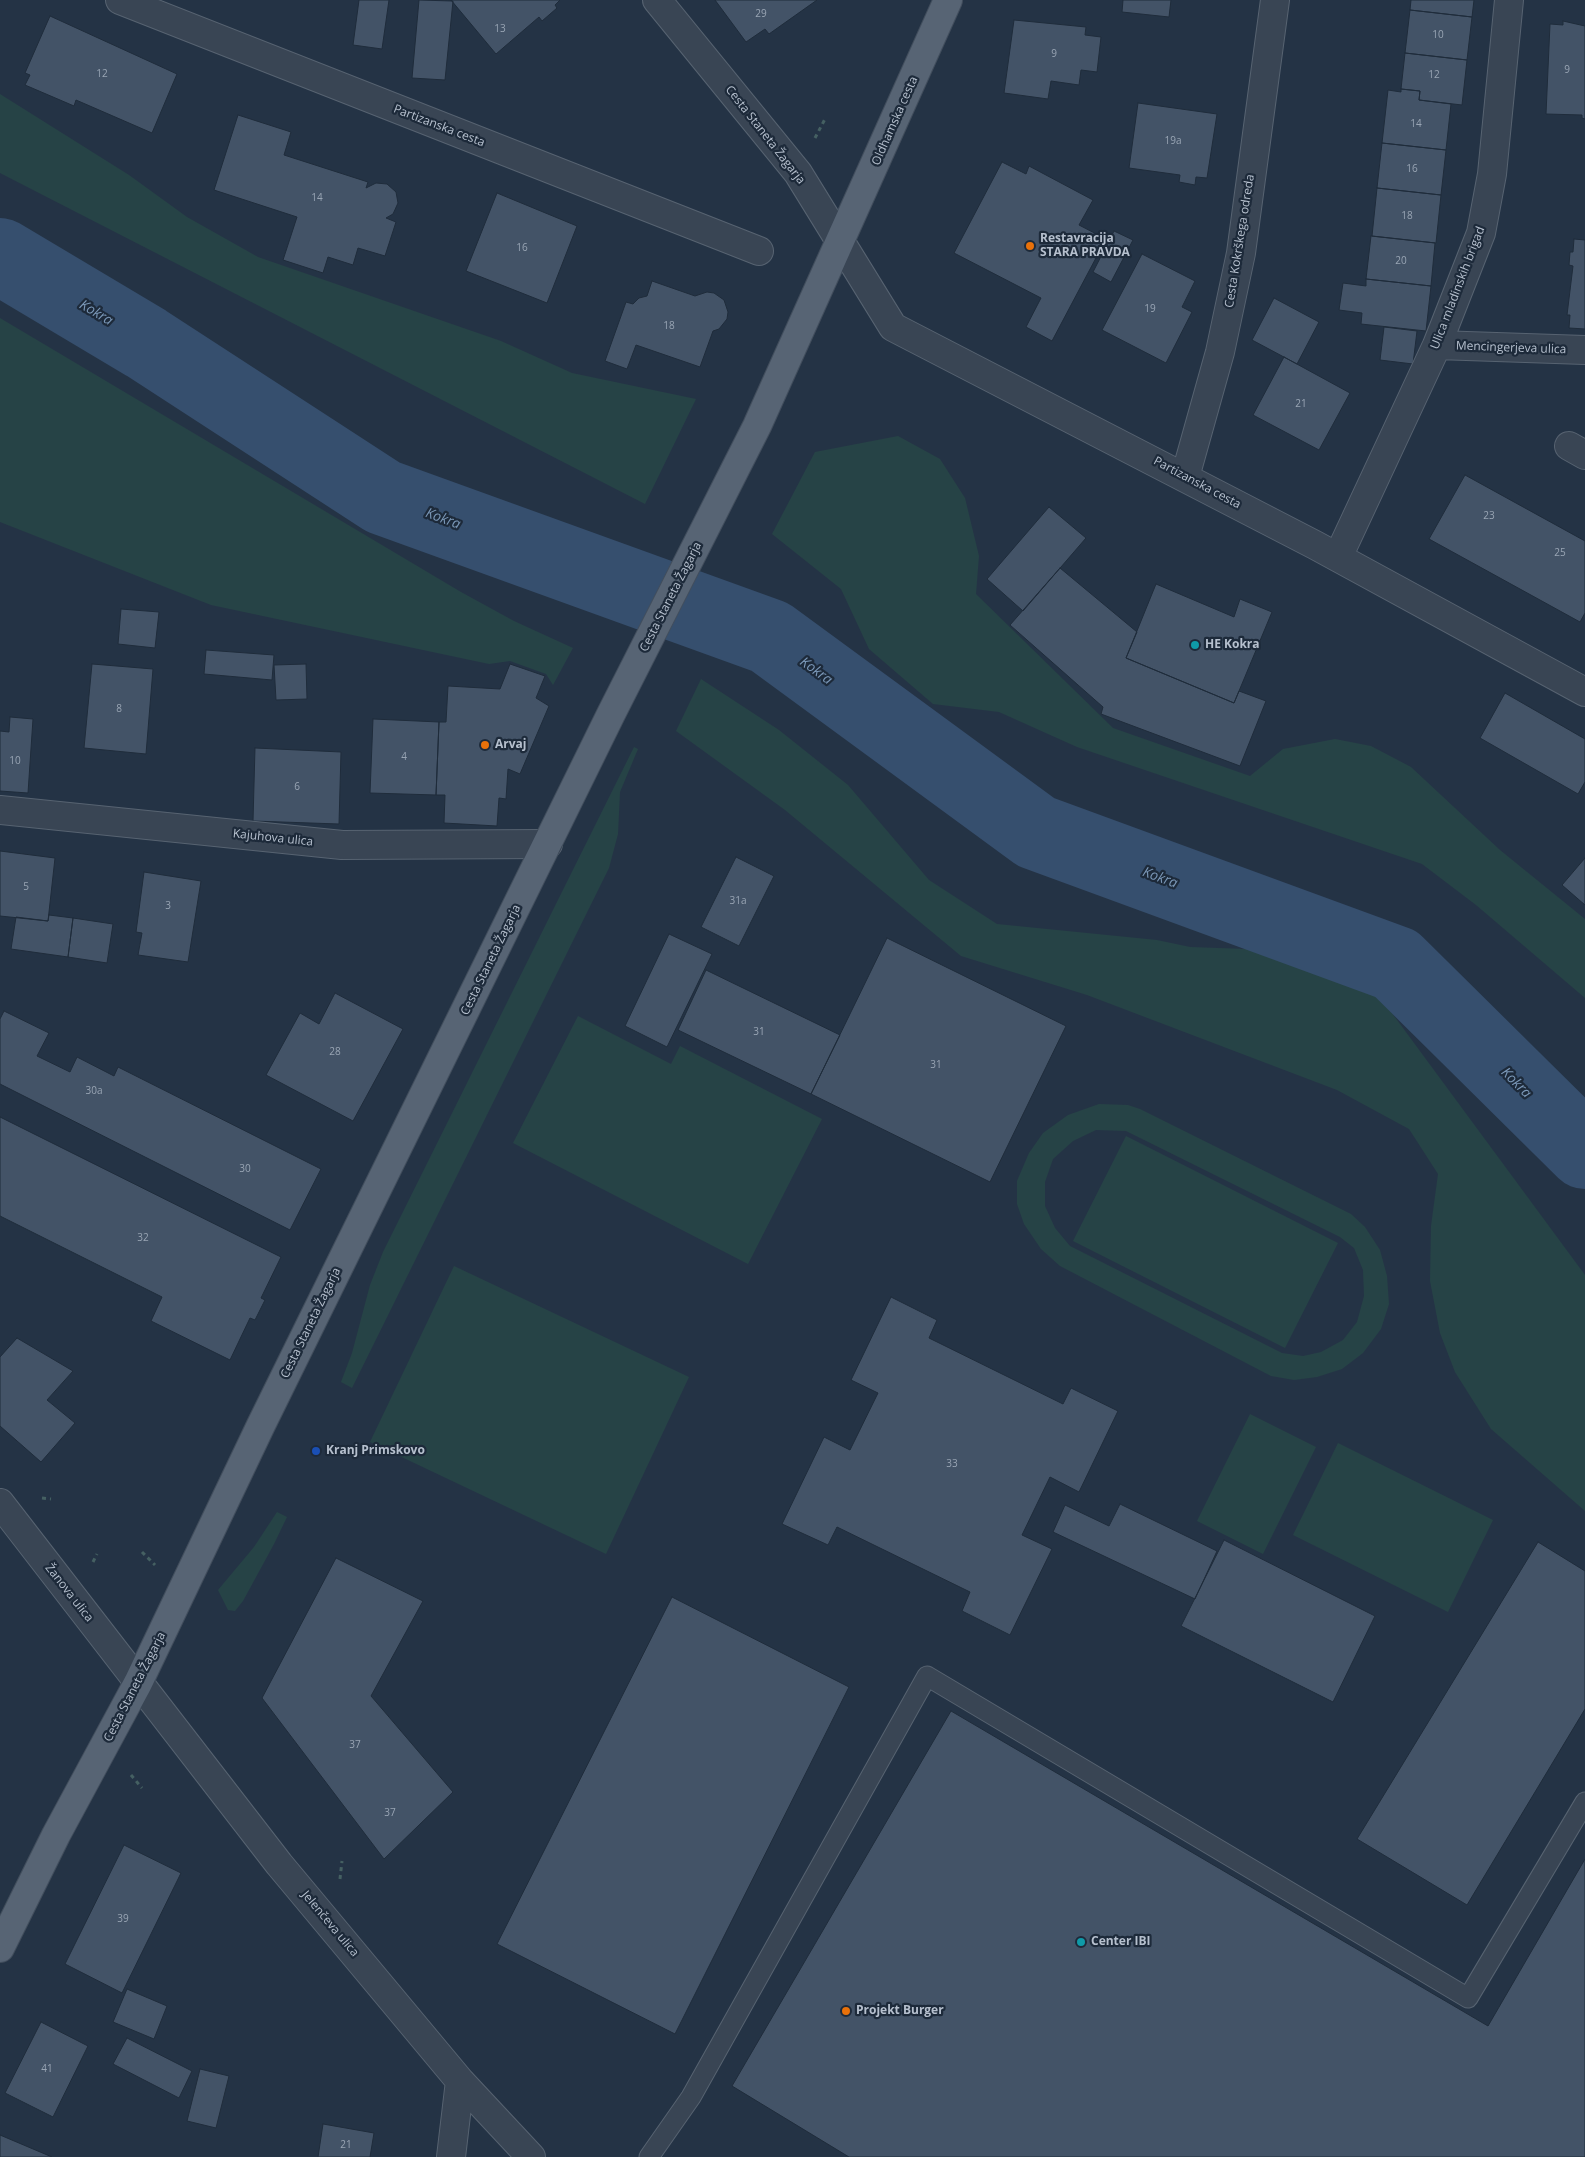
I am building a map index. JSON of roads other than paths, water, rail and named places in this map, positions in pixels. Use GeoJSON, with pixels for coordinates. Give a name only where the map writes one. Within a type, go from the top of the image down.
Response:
{"type":"FeatureCollection","features":[{"type":"Feature","properties":{"kind":"main road","name":"Oldhamska cesta"},"geometry":{"type":"LineString","coordinates":[[841,243],[948,0]]}},
{"type":"Feature","properties":{"kind":"main road","name":"Cesta Staneta Žagarja"},"geometry":{"type":"LineString","coordinates":[[0,1948],[56,1835],[138,1683],[261,1425],[611,714],[757,426],[841,243]]}},
{"type":"Feature","properties":{"kind":"street","name":"Partizanska cesta"},"geometry":{"type":"LineString","coordinates":[[120,0],[749,246]]}},
{"type":"Feature","properties":{"kind":"street","name":"Cesta Staneta Žagarja"},"geometry":{"type":"LineString","coordinates":[[657,0],[798,173],[841,243]]}},
{"type":"Feature","properties":{"kind":"street","name":"Cesta Kokrškega odreda"},"geometry":{"type":"LineString","coordinates":[[1185,477],[1220,352],[1240,253],[1275,0]]}},
{"type":"Feature","properties":{"kind":"street","name":"Ulica mladinskih brigad"},"geometry":{"type":"LineString","coordinates":[[1338,557],[1436,345],[1481,233],[1492,174],[1509,0]]}},
{"type":"Feature","properties":{"kind":"street","name":"Partizanska cesta"},"geometry":{"type":"LineString","coordinates":[[841,243],[893,327],[1338,557],[1585,692]]}},
{"type":"Feature","properties":{"kind":"street","name":"Mencingerjeva ulica"},"geometry":{"type":"LineString","coordinates":[[1436,345],[1585,350]]}},
{"type":"Feature","properties":{"kind":"street","name":"Kajuhova ulica"},"geometry":{"type":"LineString","coordinates":[[0,810],[342,845],[548,844]]}},
{"type":"Feature","properties":{"kind":"street","name":"Žanova ulica"},"geometry":{"type":"LineString","coordinates":[[0,1503],[138,1683]]}},
{"type":"Feature","properties":{"kind":"street","name":"Jelenčeva ulica"},"geometry":{"type":"LineString","coordinates":[[138,1683],[279,1864],[460,2082],[531,2157]]}},
{"type":"Feature","properties":{"kind":"street"},"geometry":{"type":"LineString","coordinates":[[451,2157],[460,2082]]}},
{"type":"Feature","properties":{"kind":"lane"},"geometry":{"type":"LineString","coordinates":[[649,2157],[691,2097],[927,1676],[1468,1998],[1585,1802]]}},
{"type":"Feature","properties":{"kind":"waterway","name":"Kokra"},"geometry":{"type":"LineString","coordinates":[[0,256],[146,343],[383,497],[770,637],[1036,832],[1396,964],[1585,1151]]}},
{"type":"Feature","properties":{"kind":"place","name":"Restavracija STARA PRAVDA"},"geometry":{"type":"Point","coordinates":[1030,246]}},
{"type":"Feature","properties":{"kind":"place","name":"HE Kokra"},"geometry":{"type":"Point","coordinates":[1195,645]}},
{"type":"Feature","properties":{"kind":"place","name":"Arvaj"},"geometry":{"type":"Point","coordinates":[485,745]}},
{"type":"Feature","properties":{"kind":"place","name":"Kranj Primskovo"},"geometry":{"type":"Point","coordinates":[316,1451]}},
{"type":"Feature","properties":{"kind":"place","name":"Center IBI"},"geometry":{"type":"Point","coordinates":[1081,1942]}},
{"type":"Feature","properties":{"kind":"place","name":"Projekt Burger"},"geometry":{"type":"Point","coordinates":[846,2011]}}]}
